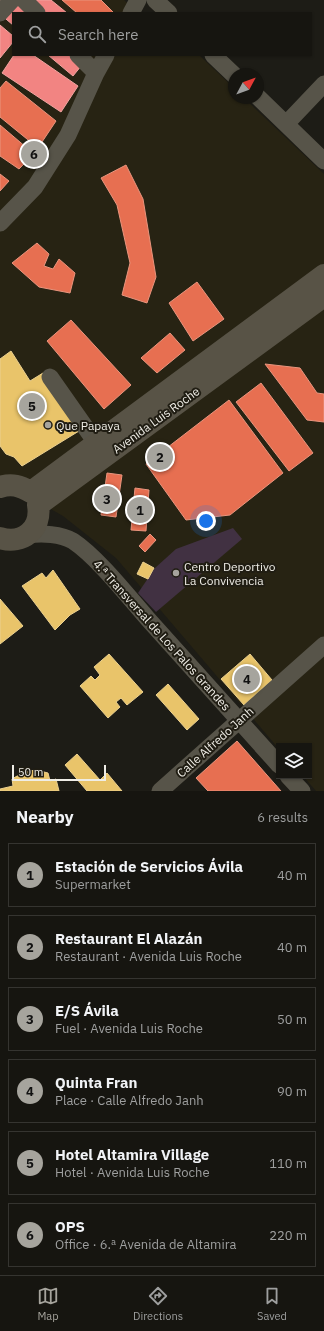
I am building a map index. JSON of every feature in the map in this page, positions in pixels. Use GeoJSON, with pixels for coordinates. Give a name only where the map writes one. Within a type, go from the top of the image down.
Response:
{"type":"FeatureCollection","features":[{"type":"Feature","properties":{"kind":"main road","name":"Avenida Luis Roche"},"geometry":{"type":"LineString","coordinates":[[0,487],[19,485],[31,492],[324,275]]}},
{"type":"Feature","properties":{"kind":"main road","name":"Avenida Luis Roche"},"geometry":{"type":"LineString","coordinates":[[28,535],[37,525],[39,516],[38,505],[130,440],[324,296]]}},
{"type":"Feature","properties":{"kind":"main road"},"geometry":{"type":"LineString","coordinates":[[0,538],[12,540],[20,539],[28,535]]}},
{"type":"Feature","properties":{"kind":"street"},"geometry":{"type":"LineString","coordinates":[[0,13],[12,0]]}},
{"type":"Feature","properties":{"kind":"street"},"geometry":{"type":"LineString","coordinates":[[24,0],[36,12]]}},
{"type":"Feature","properties":{"kind":"street"},"geometry":{"type":"LineString","coordinates":[[132,12],[138,0]]}},
{"type":"Feature","properties":{"kind":"street"},"geometry":{"type":"LineString","coordinates":[[155,0],[168,12]]}},
{"type":"Feature","properties":{"kind":"street"},"geometry":{"type":"LineString","coordinates":[[79,56],[96,73]]}},
{"type":"Feature","properties":{"kind":"street"},"geometry":{"type":"LineString","coordinates":[[0,223],[35,186],[68,135],[96,73],[105,56]]}},
{"type":"Feature","properties":{"kind":"street"},"geometry":{"type":"LineString","coordinates":[[214,56],[228,69]]}},
{"type":"Feature","properties":{"kind":"street"},"geometry":{"type":"LineString","coordinates":[[286,124],[324,84]]}},
{"type":"Feature","properties":{"kind":"street"},"geometry":{"type":"LineString","coordinates":[[264,103],[324,161]]}},
{"type":"Feature","properties":{"kind":"street"},"geometry":{"type":"LineString","coordinates":[[50,377],[97,444]]}},
{"type":"Feature","properties":{"kind":"street","name":"4.ª Transversal de Los Palos Grandes"},"geometry":{"type":"LineString","coordinates":[[28,535],[40,533],[61,537],[72,540],[84,549],[276,762]]}},
{"type":"Feature","properties":{"kind":"street","name":"Calle Alfredo Janh"},"geometry":{"type":"LineString","coordinates":[[160,791],[324,645]]}},
{"type":"Feature","properties":{"kind":"street"},"geometry":{"type":"LineString","coordinates":[[291,779],[302,791]]}},
{"type":"Feature","properties":{"kind":"shaded area"},"geometry":{"type":"Polygon","coordinates":[[[0,0],[124,0],[137,12],[12,12],[12,56],[200,56],[228,82],[228,104],[250,104],[324,174],[324,791],[316,791],[306,779],[312,779],[312,743],[276,743],[276,745],[116,558],[63,516],[0,480],[0,0]]]}},
{"type":"Feature","properties":{"kind":"shaded area","name":"Centro Deportivo La Convivencia"},"geometry":{"type":"Polygon","coordinates":[[[233,528],[242,539],[156,612],[138,593],[155,568],[176,549],[233,528]]]}},
{"type":"Feature","properties":{"kind":"building: Homes"},"geometry":{"type":"Polygon","coordinates":[[[11,351],[30,381],[43,373],[79,431],[22,466],[14,457],[6,454],[0,446],[0,359],[11,351]]]}},
{"type":"Feature","properties":{"kind":"building: Homes"},"geometry":{"type":"Polygon","coordinates":[[[143,562],[154,568],[148,579],[137,574],[143,562]]]}},
{"type":"Feature","properties":{"kind":"building: Homes"},"geometry":{"type":"Polygon","coordinates":[[[53,570],[80,609],[70,615],[55,630],[22,586],[42,573],[46,578],[53,570]]]}},
{"type":"Feature","properties":{"kind":"building: Homes"},"geometry":{"type":"Polygon","coordinates":[[[0,599],[23,626],[0,644],[0,599]]]}},
{"type":"Feature","properties":{"kind":"building: Homes"},"geometry":{"type":"Polygon","coordinates":[[[109,654],[143,692],[127,705],[121,698],[116,702],[120,707],[108,718],[80,686],[91,676],[95,680],[100,675],[94,667],[109,654]]]}},
{"type":"Feature","properties":{"kind":"building: Homes"},"geometry":{"type":"Polygon","coordinates":[[[250,654],[272,680],[244,705],[221,679],[250,654]]]}},
{"type":"Feature","properties":{"kind":"building: Homes"},"geometry":{"type":"Polygon","coordinates":[[[168,684],[199,719],[187,730],[156,695],[168,684]]]}},
{"type":"Feature","properties":{"kind":"building: Homes"},"geometry":{"type":"Polygon","coordinates":[[[77,754],[100,780],[107,773],[122,791],[87,791],[65,765],[77,754]]]}},
{"type":"Feature","properties":{"kind":"building: Homes"},"geometry":{"type":"Polygon","coordinates":[[[36,770],[48,773],[50,781],[56,779],[59,791],[0,791],[0,789],[13,786],[12,779],[24,772],[36,770]]]}},
{"type":"Feature","properties":{"kind":"building: Shops"},"geometry":{"type":"Polygon","coordinates":[[[62,0],[101,0],[113,12],[76,12],[62,0]]]}},
{"type":"Feature","properties":{"kind":"building: Shops"},"geometry":{"type":"Polygon","coordinates":[[[6,81],[56,121],[38,148],[0,117],[0,88],[6,81]]]}},
{"type":"Feature","properties":{"kind":"building: Shops"},"geometry":{"type":"Polygon","coordinates":[[[0,125],[34,154],[19,169],[0,156],[0,125]]]}},
{"type":"Feature","properties":{"kind":"building: Shops"},"geometry":{"type":"Polygon","coordinates":[[[126,165],[143,199],[156,277],[147,303],[122,295],[130,263],[117,205],[101,178],[126,165]]]}},
{"type":"Feature","properties":{"kind":"building: Shops"},"geometry":{"type":"Polygon","coordinates":[[[0,174],[9,181],[0,191],[0,174]]]}},
{"type":"Feature","properties":{"kind":"building: Shops"},"geometry":{"type":"Polygon","coordinates":[[[37,243],[49,254],[44,266],[53,269],[59,259],[75,273],[70,293],[39,287],[12,263],[37,243]]]}},
{"type":"Feature","properties":{"kind":"building: Shops"},"geometry":{"type":"Polygon","coordinates":[[[197,282],[224,319],[193,341],[169,303],[197,282]]]}},
{"type":"Feature","properties":{"kind":"building: Shops"},"geometry":{"type":"Polygon","coordinates":[[[71,320],[131,385],[104,409],[47,341],[71,320]]]}},
{"type":"Feature","properties":{"kind":"building: Shops"},"geometry":{"type":"Polygon","coordinates":[[[170,333],[185,350],[157,373],[141,358],[170,333]]]}},
{"type":"Feature","properties":{"kind":"building: Shops"},"geometry":{"type":"Polygon","coordinates":[[[265,364],[300,368],[317,393],[324,394],[324,422],[307,420],[265,364]]]}},
{"type":"Feature","properties":{"kind":"building: Shops"},"geometry":{"type":"Polygon","coordinates":[[[261,383],[313,453],[289,471],[236,402],[261,383]]]}},
{"type":"Feature","properties":{"kind":"building: Shops"},"geometry":{"type":"Polygon","coordinates":[[[229,400],[283,473],[230,515],[186,520],[146,464],[229,400]]]}},
{"type":"Feature","properties":{"kind":"building: Shops"},"geometry":{"type":"Polygon","coordinates":[[[107,473],[122,475],[116,517],[101,515],[107,473]]]}},
{"type":"Feature","properties":{"kind":"building: Shops"},"geometry":{"type":"Polygon","coordinates":[[[135,488],[149,490],[146,531],[131,530],[135,488]]]}},
{"type":"Feature","properties":{"kind":"building: Shops"},"geometry":{"type":"Polygon","coordinates":[[[150,534],[156,540],[145,552],[139,546],[150,534]]]}},
{"type":"Feature","properties":{"kind":"building: Shops"},"geometry":{"type":"Polygon","coordinates":[[[237,741],[281,791],[208,791],[196,778],[237,741]]]}},
{"type":"Feature","properties":{"kind":"building: Health"},"geometry":{"type":"Polygon","coordinates":[[[0,0],[51,0],[66,12],[12,12],[12,24],[0,14],[0,0]]]}},
{"type":"Feature","properties":{"kind":"building: Health"},"geometry":{"type":"Polygon","coordinates":[[[0,25],[12,35],[12,43],[0,58],[0,25]]]}},
{"type":"Feature","properties":{"kind":"building: Health"},"geometry":{"type":"Polygon","coordinates":[[[13,56],[34,56],[78,86],[61,112],[2,73],[13,56]]]}},
{"type":"Feature","properties":{"kind":"building: Health"},"geometry":{"type":"Polygon","coordinates":[[[49,56],[89,56],[73,76],[49,56]]]}},
{"type":"Feature","properties":{"kind":"place","name":"OPS"},"geometry":{"type":"Point","coordinates":[34,154]}},
{"type":"Feature","properties":{"kind":"place","name":"Hotel Altamira Village"},"geometry":{"type":"Point","coordinates":[32,406]}},
{"type":"Feature","properties":{"kind":"place","name":"Que Papaya"},"geometry":{"type":"Point","coordinates":[48,425]}},
{"type":"Feature","properties":{"kind":"place","name":"Restaurant El Alazán"},"geometry":{"type":"Point","coordinates":[160,457]}},
{"type":"Feature","properties":{"kind":"place","name":"E/S Ávila"},"geometry":{"type":"Point","coordinates":[107,499]}},
{"type":"Feature","properties":{"kind":"place","name":"Estación de Servicios Ávila"},"geometry":{"type":"Point","coordinates":[140,510]}},
{"type":"Feature","properties":{"kind":"place","name":"Centro Deportivo La Convivencia"},"geometry":{"type":"Point","coordinates":[176,573]}},
{"type":"Feature","properties":{"kind":"place","name":"Quinta Fran"},"geometry":{"type":"Point","coordinates":[247,679]}}]}
